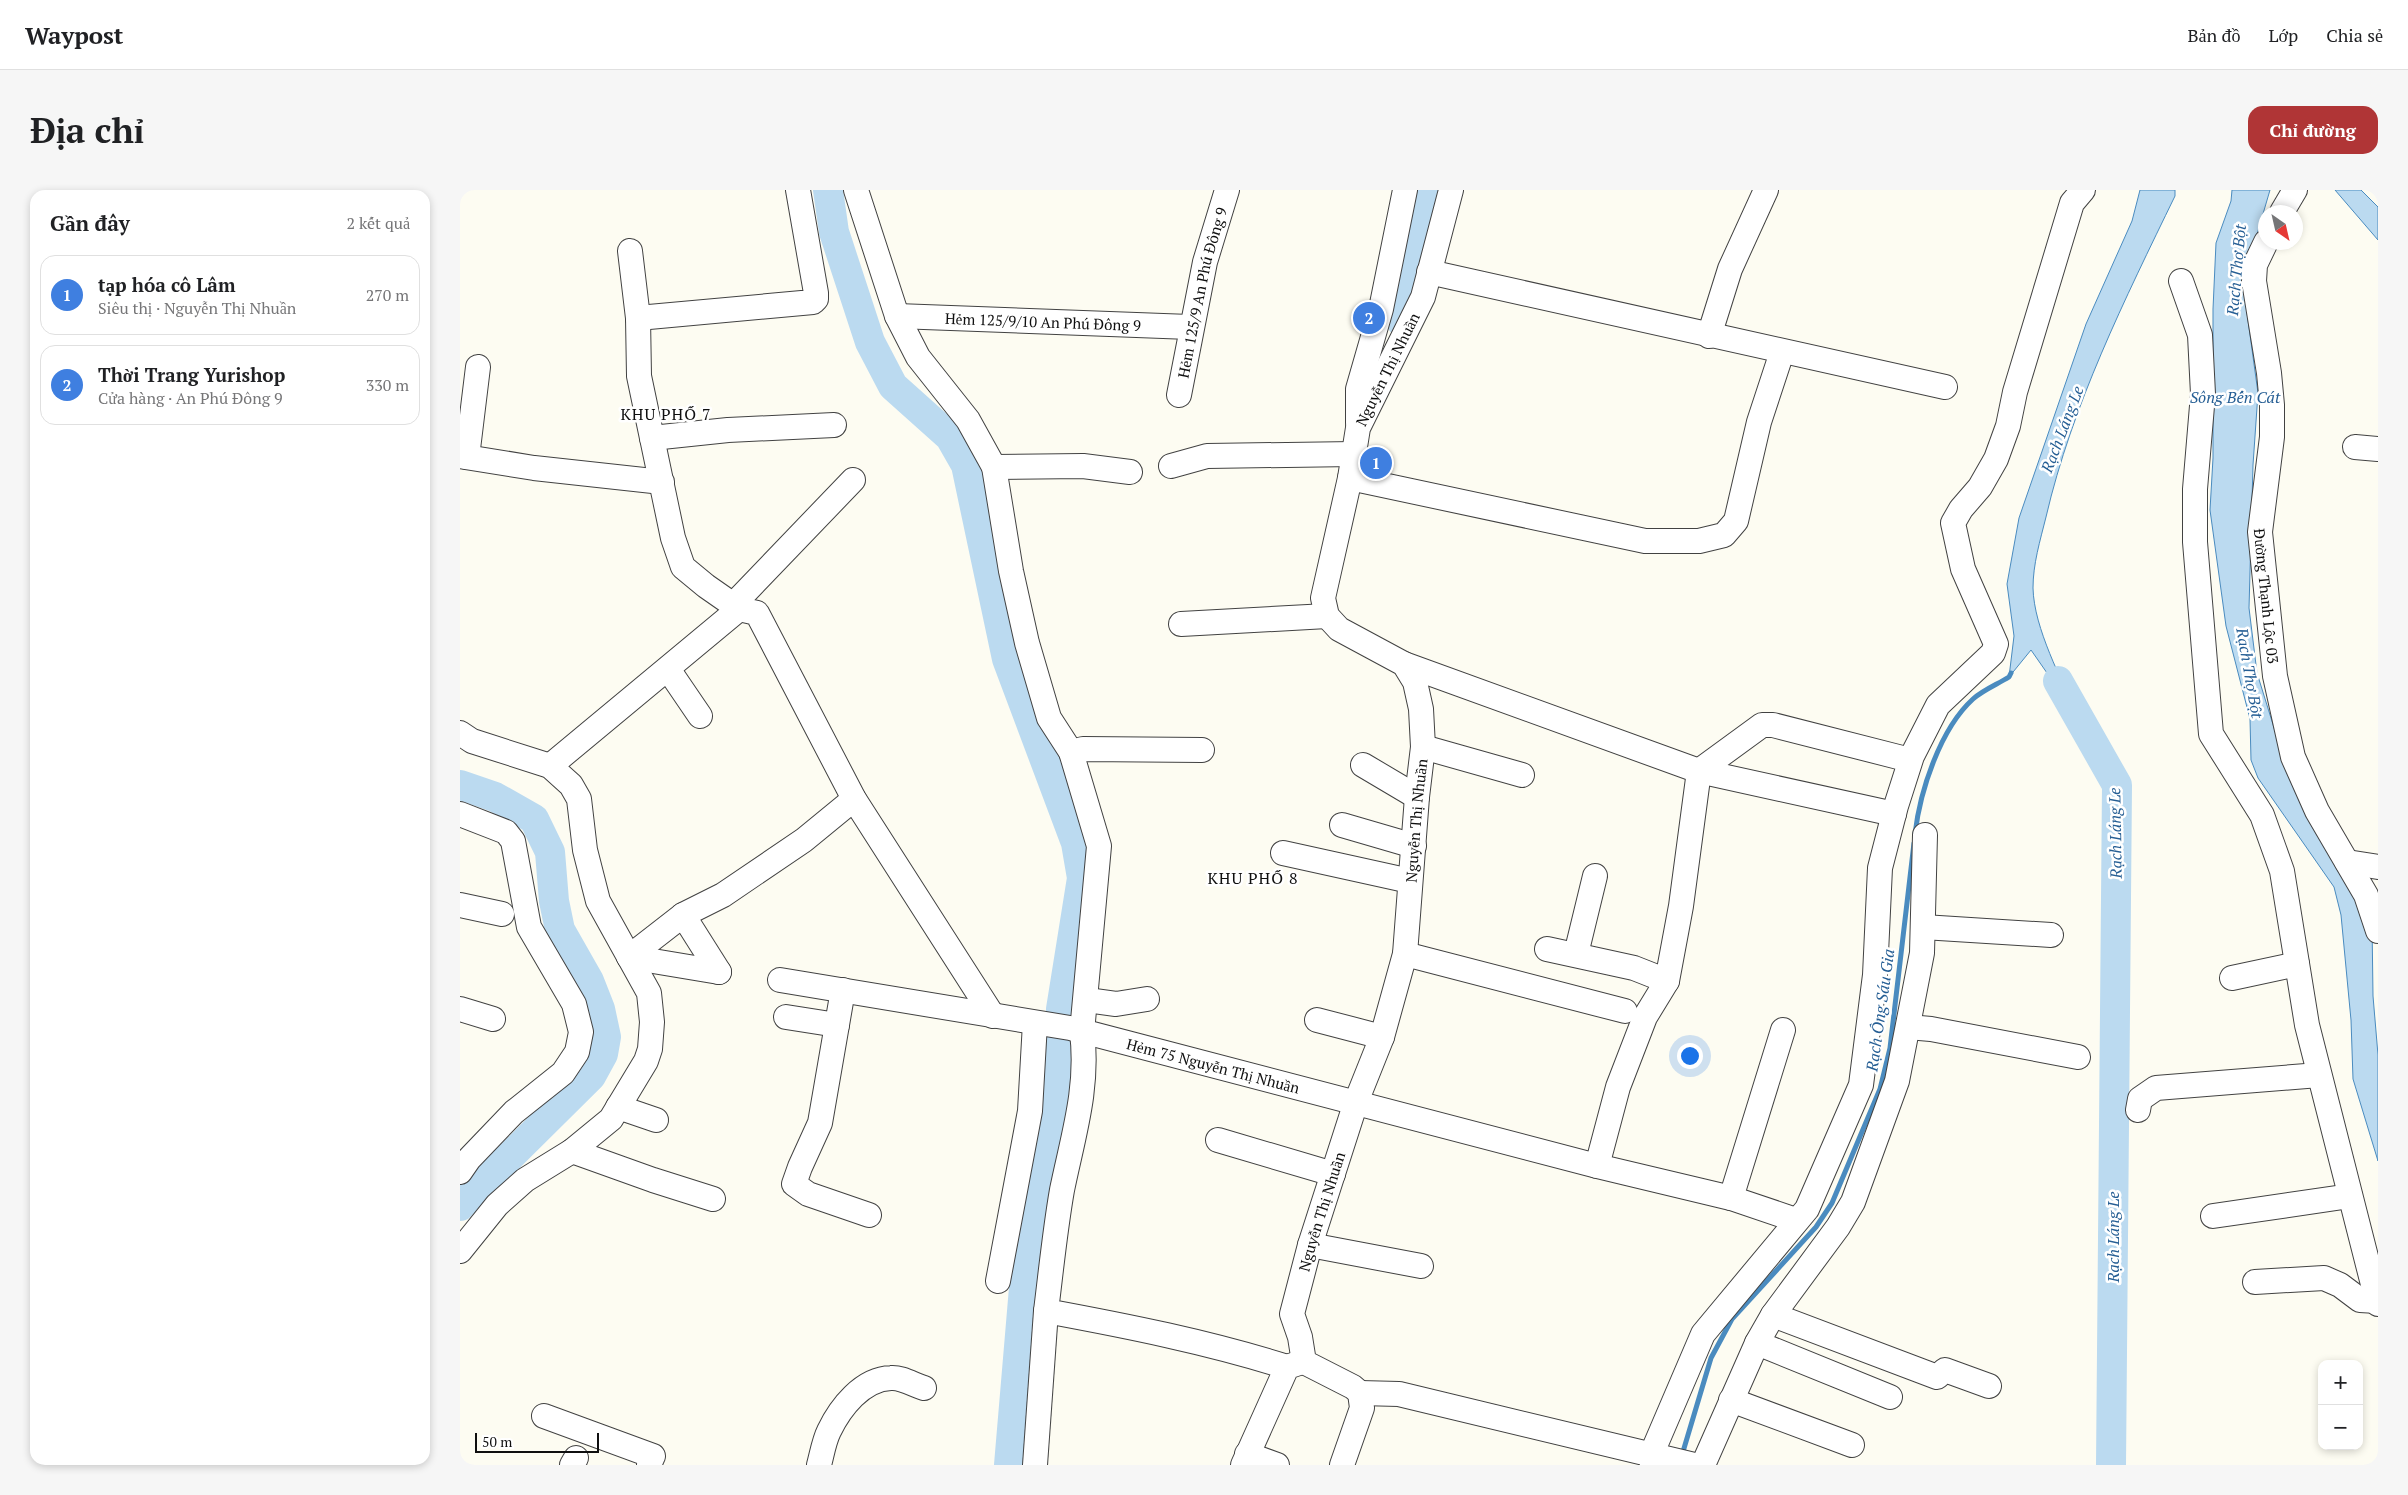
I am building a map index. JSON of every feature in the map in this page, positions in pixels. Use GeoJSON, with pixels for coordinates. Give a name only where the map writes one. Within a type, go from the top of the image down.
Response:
{"type":"FeatureCollection","features":[{"type":"Feature","properties":{"kind":"street"},"geometry":{"type":"LineString","coordinates":[[638,318],[813,302],[816,300],[798,190]]}},
{"type":"Feature","properties":{"kind":"street"},"geometry":{"type":"LineString","coordinates":[[856,190],[896,316],[918,357],[968,420],[994,467],[1011,571],[1027,643],[1049,718],[1071,752],[1099,846],[1086,1000],[1076,1030],[1086,1058],[1080,1114],[1058,1215],[1046,1311],[1035,1465]]}},
{"type":"Feature","properties":{"kind":"street","name":"Hẻm 125/9 An Phú Đông 9"},"geometry":{"type":"LineString","coordinates":[[1179,395],[1190,327],[1205,262],[1227,190]]}},
{"type":"Feature","properties":{"kind":"street"},"geometry":{"type":"LineString","coordinates":[[1358,428],[1358,389],[1380,309],[1405,190]]}},
{"type":"Feature","properties":{"kind":"street","name":"Nguyễn Thị Nhuần"},"geometry":{"type":"LineString","coordinates":[[1327,616],[1323,598],[1350,478],[1358,428],[1423,297],[1451,190]]}},
{"type":"Feature","properties":{"kind":"street"},"geometry":{"type":"LineString","coordinates":[[1709,336],[1730,269],[1766,190]]}},
{"type":"Feature","properties":{"kind":"street"},"geometry":{"type":"LineString","coordinates":[[1655,1458],[1703,1334],[1807,1209],[1861,1085],[1875,975],[1880,868],[1910,760],[1938,705],[1993,652],[1996,644],[1963,568],[1953,523],[1961,509],[1980,488],[1996,459],[2008,426],[2015,392],[2072,203],[2083,190]]}},
{"type":"Feature","properties":{"kind":"street"},"geometry":{"type":"LineString","coordinates":[[2286,205],[2294,190]]}},
{"type":"Feature","properties":{"kind":"street","name":"Đường Thạnh Lộc 03"},"geometry":{"type":"LineString","coordinates":[[2263,250],[2256,265],[2254,281],[2269,373],[2272,437],[2260,532],[2275,676],[2292,757],[2317,811],[2366,894],[2378,931]]}},
{"type":"Feature","properties":{"kind":"street"},"geometry":{"type":"LineString","coordinates":[[630,251],[638,318],[639,376],[673,538],[684,567],[736,607],[757,613],[854,799],[994,1016]]}},
{"type":"Feature","properties":{"kind":"street"},"geometry":{"type":"LineString","coordinates":[[1429,272],[1944,388]]}},
{"type":"Feature","properties":{"kind":"street"},"geometry":{"type":"LineString","coordinates":[[2181,281],[2200,335],[2203,394],[2195,489],[2195,542],[2211,734],[2262,815],[2282,871],[2307,1025],[2378,1303],[2360,1300],[2340,1285],[2324,1278],[2255,1282]]}},
{"type":"Feature","properties":{"kind":"street","name":"Hẻm 125/9/10 An Phú Đông 9"},"geometry":{"type":"LineString","coordinates":[[896,316],[1190,327]]}},
{"type":"Feature","properties":{"kind":"street"},"geometry":{"type":"LineString","coordinates":[[1350,478],[1646,541],[1699,541],[1724,535],[1736,521],[1759,422],[1782,352]]}},
{"type":"Feature","properties":{"kind":"street"},"geometry":{"type":"LineString","coordinates":[[478,367],[463,456],[534,468],[662,482]]}},
{"type":"Feature","properties":{"kind":"street"},"geometry":{"type":"LineString","coordinates":[[652,438],[728,430],[834,424]]}},
{"type":"Feature","properties":{"kind":"street"},"geometry":{"type":"LineString","coordinates":[[1171,466],[1207,456],[1354,454]]}},
{"type":"Feature","properties":{"kind":"street"},"geometry":{"type":"LineString","coordinates":[[994,467],[1084,466],[1130,472]]}},
{"type":"Feature","properties":{"kind":"street"},"geometry":{"type":"LineString","coordinates":[[550,766],[668,669],[736,607],[853,480]]}},
{"type":"Feature","properties":{"kind":"street"},"geometry":{"type":"LineString","coordinates":[[1181,624],[1327,616],[1339,630],[1404,664],[1699,771],[1894,814]]}},
{"type":"Feature","properties":{"kind":"street","name":"Nguyễn Thị Nhuần"},"geometry":{"type":"LineString","coordinates":[[1295,1364],[1300,1337],[1292,1314],[1310,1245],[1356,1102],[1382,1037],[1405,954],[1417,796],[1423,747],[1421,709],[1415,682],[1404,664]]}},
{"type":"Feature","properties":{"kind":"street"},"geometry":{"type":"LineString","coordinates":[[668,669],[700,716]]}},
{"type":"Feature","properties":{"kind":"street"},"geometry":{"type":"LineString","coordinates":[[1597,1166],[1618,1087],[1646,1017],[1667,981],[1681,906],[1699,771],[1762,725],[1774,725],[1910,760]]}},
{"type":"Feature","properties":{"kind":"street"},"geometry":{"type":"LineString","coordinates":[[460,733],[472,741],[550,766],[571,785],[579,799],[586,850],[598,900],[648,993],[652,1022],[650,1049],[646,1060],[611,1119],[572,1151],[525,1180],[497,1205],[460,1251]]}},
{"type":"Feature","properties":{"kind":"street"},"geometry":{"type":"LineString","coordinates":[[1423,747],[1522,775]]}},
{"type":"Feature","properties":{"kind":"street"},"geometry":{"type":"LineString","coordinates":[[1071,752],[1083,749],[1202,750]]}},
{"type":"Feature","properties":{"kind":"street"},"geometry":{"type":"LineString","coordinates":[[1363,766],[1417,796]]}},
{"type":"Feature","properties":{"kind":"street"},"geometry":{"type":"LineString","coordinates":[[629,957],[683,915],[723,895],[796,846],[854,799]]}},
{"type":"Feature","properties":{"kind":"street"},"geometry":{"type":"LineString","coordinates":[[460,814],[506,832],[513,841],[529,928],[574,1004],[581,1032],[578,1052],[563,1073],[514,1112],[469,1159],[460,1172]]}},
{"type":"Feature","properties":{"kind":"street"},"geometry":{"type":"LineString","coordinates":[[1342,825],[1414,846]]}},
{"type":"Feature","properties":{"kind":"street"},"geometry":{"type":"LineString","coordinates":[[1703,1465],[1757,1343],[1773,1315],[1838,1227],[1853,1202],[1898,1081],[1922,953],[1925,835]]}},
{"type":"Feature","properties":{"kind":"street"},"geometry":{"type":"LineString","coordinates":[[1282,853],[1410,881]]}},
{"type":"Feature","properties":{"kind":"street"},"geometry":{"type":"LineString","coordinates":[[2347,862],[2378,867]]}},
{"type":"Feature","properties":{"kind":"street"},"geometry":{"type":"LineString","coordinates":[[1576,954],[1595,876]]}},
{"type":"Feature","properties":{"kind":"street"},"geometry":{"type":"LineString","coordinates":[[460,905],[502,914]]}},
{"type":"Feature","properties":{"kind":"street"},"geometry":{"type":"LineString","coordinates":[[629,957],[719,972],[683,915]]}},
{"type":"Feature","properties":{"kind":"street"},"geometry":{"type":"LineString","coordinates":[[1923,927],[2051,935]]}},
{"type":"Feature","properties":{"kind":"street"},"geometry":{"type":"LineString","coordinates":[[1548,949],[1634,968],[1667,981]]}},
{"type":"Feature","properties":{"kind":"street"},"geometry":{"type":"LineString","coordinates":[[1405,954],[1625,1011]]}},
{"type":"Feature","properties":{"kind":"street"},"geometry":{"type":"LineString","coordinates":[[2232,978],[2297,964]]}},
{"type":"Feature","properties":{"kind":"street","name":"Hẻm 75 Nguyễn Thị Nhuần"},"geometry":{"type":"LineString","coordinates":[[780,980],[1076,1030],[1597,1166],[1731,1198],[1796,1220]]}},
{"type":"Feature","properties":{"kind":"street"},"geometry":{"type":"LineString","coordinates":[[843,990],[820,1123],[794,1184],[808,1194],[869,1215]]}},
{"type":"Feature","properties":{"kind":"street"},"geometry":{"type":"LineString","coordinates":[[1086,1000],[1116,1004],[1147,999]]}},
{"type":"Feature","properties":{"kind":"street"},"geometry":{"type":"LineString","coordinates":[[460,1009],[493,1019]]}},
{"type":"Feature","properties":{"kind":"street"},"geometry":{"type":"LineString","coordinates":[[786,1017],[837,1025]]}},
{"type":"Feature","properties":{"kind":"street"},"geometry":{"type":"LineString","coordinates":[[1317,1020],[1382,1037]]}},
{"type":"Feature","properties":{"kind":"street"},"geometry":{"type":"LineString","coordinates":[[998,1281],[1030,1110],[1040,1023]]}},
{"type":"Feature","properties":{"kind":"street"},"geometry":{"type":"LineString","coordinates":[[1908,1027],[1931,1029],[2078,1057]]}},
{"type":"Feature","properties":{"kind":"street"},"geometry":{"type":"LineString","coordinates":[[1731,1198],[1782,1030]]}},
{"type":"Feature","properties":{"kind":"street"},"geometry":{"type":"LineString","coordinates":[[2138,1110],[2140,1099],[2156,1088],[2319,1075]]}},
{"type":"Feature","properties":{"kind":"street"},"geometry":{"type":"LineString","coordinates":[[618,1107],[656,1120]]}},
{"type":"Feature","properties":{"kind":"street"},"geometry":{"type":"LineString","coordinates":[[1218,1140],[1333,1174]]}},
{"type":"Feature","properties":{"kind":"street"},"geometry":{"type":"LineString","coordinates":[[572,1151],[713,1199]]}},
{"type":"Feature","properties":{"kind":"street"},"geometry":{"type":"LineString","coordinates":[[2213,1216],[2350,1196]]}},
{"type":"Feature","properties":{"kind":"street"},"geometry":{"type":"LineString","coordinates":[[1310,1245],[1421,1266]]}},
{"type":"Feature","properties":{"kind":"street"},"geometry":{"type":"LineString","coordinates":[[1046,1311],[1175,1336],[1295,1364],[1353,1387],[1360,1393],[1399,1394],[1655,1458],[1694,1465]]}},
{"type":"Feature","properties":{"kind":"street"},"geometry":{"type":"LineString","coordinates":[[1773,1315],[1936,1376],[1945,1370],[1989,1386]]}},
{"type":"Feature","properties":{"kind":"street"},"geometry":{"type":"LineString","coordinates":[[1757,1343],[1890,1397]]}},
{"type":"Feature","properties":{"kind":"street"},"geometry":{"type":"LineString","coordinates":[[1277,1465],[1245,1460],[1295,1364]]}},
{"type":"Feature","properties":{"kind":"street"},"geometry":{"type":"LineString","coordinates":[[819,1465],[828,1432],[842,1410],[862,1388],[874,1380],[892,1377],[924,1388]]}},
{"type":"Feature","properties":{"kind":"street"},"geometry":{"type":"LineString","coordinates":[[1342,1465],[1362,1408],[1360,1393]]}},
{"type":"Feature","properties":{"kind":"street"},"geometry":{"type":"LineString","coordinates":[[1731,1400],[1852,1445]]}},
{"type":"Feature","properties":{"kind":"street"},"geometry":{"type":"LineString","coordinates":[[544,1416],[653,1456],[649,1465]]}},
{"type":"Feature","properties":{"kind":"water"},"geometry":{"type":"Polygon","coordinates":[[[2140,190],[2175,190],[2175,196],[2119,313],[2085,393],[2057,475],[2034,570],[2033,588],[2035,604],[2043,637],[2077,716],[2031,650],[2009,677],[2014,636],[2007,584],[2019,518],[2086,324],[2132,221],[2140,190]]]}},
{"type":"Feature","properties":{"kind":"water","name":"Sông Bến Cát"},"geometry":{"type":"Polygon","coordinates":[[[2232,190],[2270,190],[2266,205],[2258,205],[2258,231],[2246,272],[2247,313],[2258,393],[2253,465],[2249,608],[2257,673],[2280,747],[2372,922],[2373,996],[2378,1055],[2378,1161],[2353,1079],[2351,1020],[2341,915],[2334,887],[2258,778],[2251,760],[2250,719],[2226,626],[2210,510],[2213,458],[2213,309],[2216,243],[2231,201],[2232,190]]]}},
{"type":"Feature","properties":{"kind":"water"},"geometry":{"type":"Polygon","coordinates":[[[2335,190],[2361,190],[2378,207],[2378,240],[2335,190]]]}},
{"type":"Feature","properties":{"kind":"waterway"},"geometry":{"type":"LineString","coordinates":[[828,190],[834,232],[870,342],[893,386],[950,437],[966,465],[1007,659],[1076,843],[1082,878],[1061,1009],[1058,1088],[1025,1276],[1009,1465]]}},
{"type":"Feature","properties":{"kind":"waterway"},"geometry":{"type":"LineString","coordinates":[[1401,321],[1412,295],[1432,190]]}},
{"type":"Feature","properties":{"kind":"waterway","name":"Rạch Ông Sáu Gia"},"geometry":{"type":"LineString","coordinates":[[1915,834],[1927,780],[1941,744],[1951,727],[1973,699],[2009,677],[2011,673]]}},
{"type":"Feature","properties":{"kind":"waterway","name":"Rạch Láng Le"},"geometry":{"type":"LineString","coordinates":[[2058,681],[2117,785],[2111,1465]]}},
{"type":"Feature","properties":{"kind":"waterway"},"geometry":{"type":"LineString","coordinates":[[460,785],[495,797],[534,819],[550,852],[554,901],[560,930],[589,981],[600,1009],[606,1037],[603,1054],[591,1076],[460,1206]]}},
{"type":"Feature","properties":{"kind":"waterway","name":"Rạch Ông Sáu Gia"},"geometry":{"type":"LineString","coordinates":[[1682,1455],[1711,1358],[1732,1319],[1816,1227],[1832,1203],[1880,1089],[1890,1048],[1914,843]]}},
{"type":"Feature","properties":{"kind":"place","name":"Thời Trang Yurishop"},"geometry":{"type":"Point","coordinates":[1369,318]}},
{"type":"Feature","properties":{"kind":"place","name":"tạp hóa cô Lâm"},"geometry":{"type":"Point","coordinates":[1376,463]}},
{"type":"Feature","properties":{"kind":"district","name":"KHU PHỐ 7"},"geometry":{"type":"Point","coordinates":[666,414]}},
{"type":"Feature","properties":{"kind":"district","name":"KHU PHỐ 8"},"geometry":{"type":"Point","coordinates":[1253,878]}},
{"type":"Feature","properties":{"kind":"water label","name":"Rạch Thợ Bột"},"geometry":{"type":"Point","coordinates":[2236,270]}},
{"type":"Feature","properties":{"kind":"water label","name":"Rạch Thợ Bột"},"geometry":{"type":"Point","coordinates":[2250,673]}}]}
